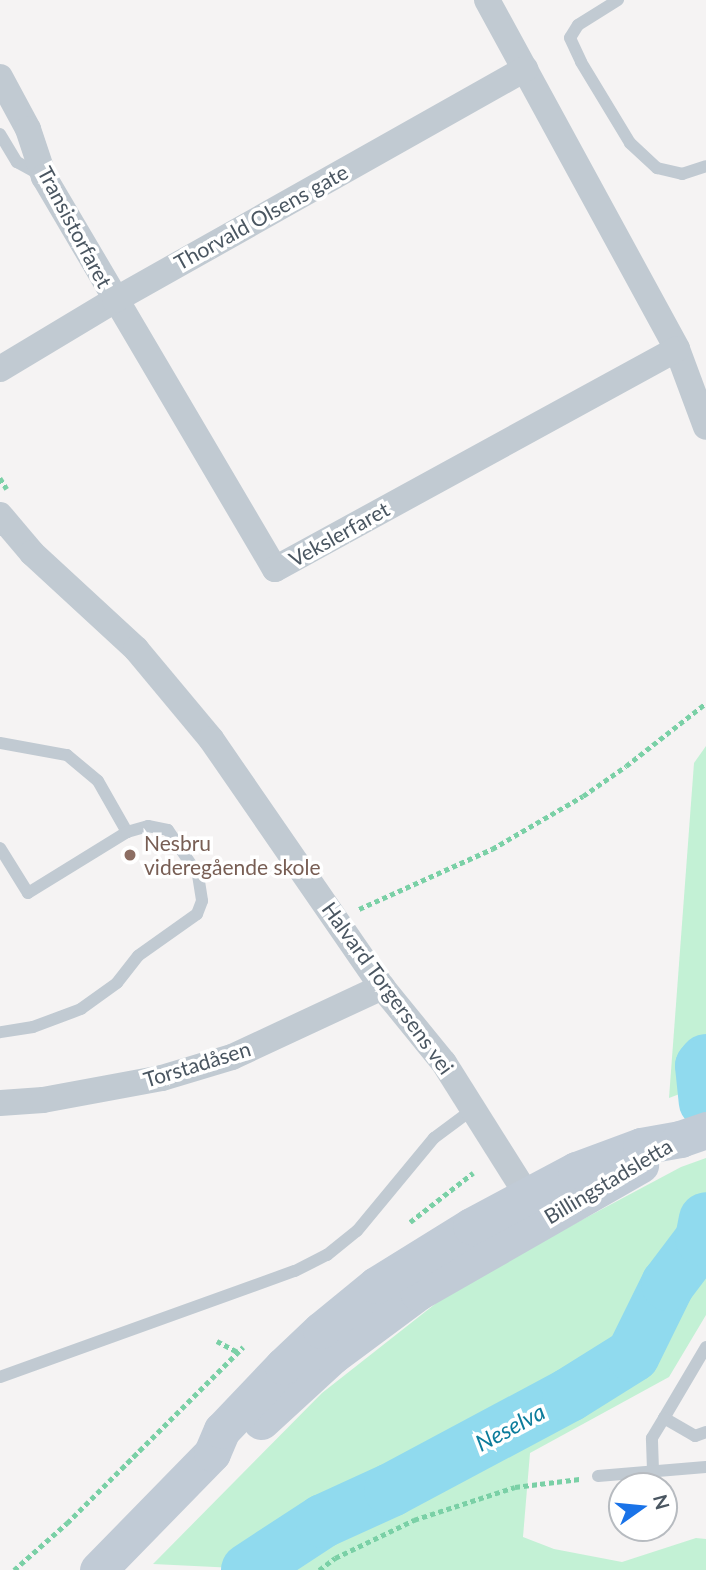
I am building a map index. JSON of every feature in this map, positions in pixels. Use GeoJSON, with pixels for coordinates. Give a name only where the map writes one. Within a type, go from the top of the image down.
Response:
{"type":"FeatureCollection","features":[{"type":"Feature","properties":{"kind":"main road","name":"Billingstadsletta"},"geometry":{"type":"LineString","coordinates":[[98,1570],[212,1453],[234,1445],[332,1356],[418,1292],[535,1208],[622,1176],[693,1135]]}},
{"type":"Feature","properties":{"kind":"street"},"geometry":{"type":"LineString","coordinates":[[487,0],[677,349],[706,427]]}},
{"type":"Feature","properties":{"kind":"street","name":"Thorvald Olsens gate"},"geometry":{"type":"LineString","coordinates":[[0,369],[115,300],[525,69]]}},
{"type":"Feature","properties":{"kind":"street","name":"Transistorfaret"},"geometry":{"type":"LineString","coordinates":[[0,77],[28,129],[44,177],[115,300]]}},
{"type":"Feature","properties":{"kind":"street","name":"Vekslerfaret"},"geometry":{"type":"LineString","coordinates":[[115,300],[275,569],[677,349]]}},
{"type":"Feature","properties":{"kind":"street","name":"Halvard Torgersens vei"},"geometry":{"type":"LineString","coordinates":[[0,515],[32,553],[136,649],[211,739],[382,987],[444,1063],[535,1208]]}},
{"type":"Feature","properties":{"kind":"street","name":"Torstadåsen"},"geometry":{"type":"LineString","coordinates":[[0,1103],[43,1100],[162,1078],[232,1057],[382,987]]}},
{"type":"Feature","properties":{"kind":"lane"},"geometry":{"type":"LineString","coordinates":[[618,0],[578,25],[570,38],[581,62],[630,143],[657,168],[682,174],[706,166]]}},
{"type":"Feature","properties":{"kind":"lane"},"geometry":{"type":"LineString","coordinates":[[0,134],[16,162],[44,177]]}},
{"type":"Feature","properties":{"kind":"lane"},"geometry":{"type":"LineString","coordinates":[[0,743],[67,755],[98,781],[127,832]]}},
{"type":"Feature","properties":{"kind":"lane"},"geometry":{"type":"LineString","coordinates":[[0,848],[28,893],[127,832],[148,826],[168,830],[198,875],[202,901],[197,914],[138,956],[117,983],[81,1009],[33,1027],[0,1031]]}},
{"type":"Feature","properties":{"kind":"lane"},"geometry":{"type":"LineString","coordinates":[[0,1377],[295,1271],[327,1255],[357,1231],[434,1138],[473,1109]]}},
{"type":"Feature","properties":{"kind":"lane"},"geometry":{"type":"LineString","coordinates":[[653,1470],[652,1438],[706,1348]]}},
{"type":"Feature","properties":{"kind":"lane"},"geometry":{"type":"LineString","coordinates":[[664,1418],[695,1436],[706,1432]]}},
{"type":"Feature","properties":{"kind":"lane"},"geometry":{"type":"LineString","coordinates":[[598,1476],[706,1467]]}},
{"type":"Feature","properties":{"kind":"path"},"geometry":{"type":"LineString","coordinates":[[354,911],[492,849],[583,796],[706,704]]}},
{"type":"Feature","properties":{"kind":"path"},"geometry":{"type":"LineString","coordinates":[[408,1223],[473,1173]]}},
{"type":"Feature","properties":{"kind":"path"},"geometry":{"type":"LineString","coordinates":[[217,1341],[238,1352]]}},
{"type":"Feature","properties":{"kind":"path"},"geometry":{"type":"LineString","coordinates":[[14,1570],[67,1523],[243,1347]]}},
{"type":"Feature","properties":{"kind":"path"},"geometry":{"type":"LineString","coordinates":[[320,1570],[335,1558],[414,1520],[514,1488],[598,1476]]}},
{"type":"Feature","properties":{"kind":"green space"},"geometry":{"type":"Polygon","coordinates":[[[706,746],[706,1084],[669,1098],[694,763],[706,746]]]}},
{"type":"Feature","properties":{"kind":"green space"},"geometry":{"type":"Polygon","coordinates":[[[706,1158],[706,1315],[669,1377],[530,1453],[523,1537],[554,1549],[622,1562],[696,1538],[706,1539],[706,1570],[274,1570],[153,1564],[322,1393],[458,1286],[681,1167],[706,1158]]]}},
{"type":"Feature","properties":{"kind":"waterway","name":"Neselva"},"geometry":{"type":"LineString","coordinates":[[706,1061],[702,1066],[706,1102]]}},
{"type":"Feature","properties":{"kind":"waterway","name":"Neselva"},"geometry":{"type":"LineString","coordinates":[[248,1570],[323,1521],[391,1490],[569,1395],[633,1355],[668,1284],[702,1239],[706,1219]]}},
{"type":"Feature","properties":{"kind":"place","name":"Nesbru videregående skole"},"geometry":{"type":"Point","coordinates":[130,855]}}]}
